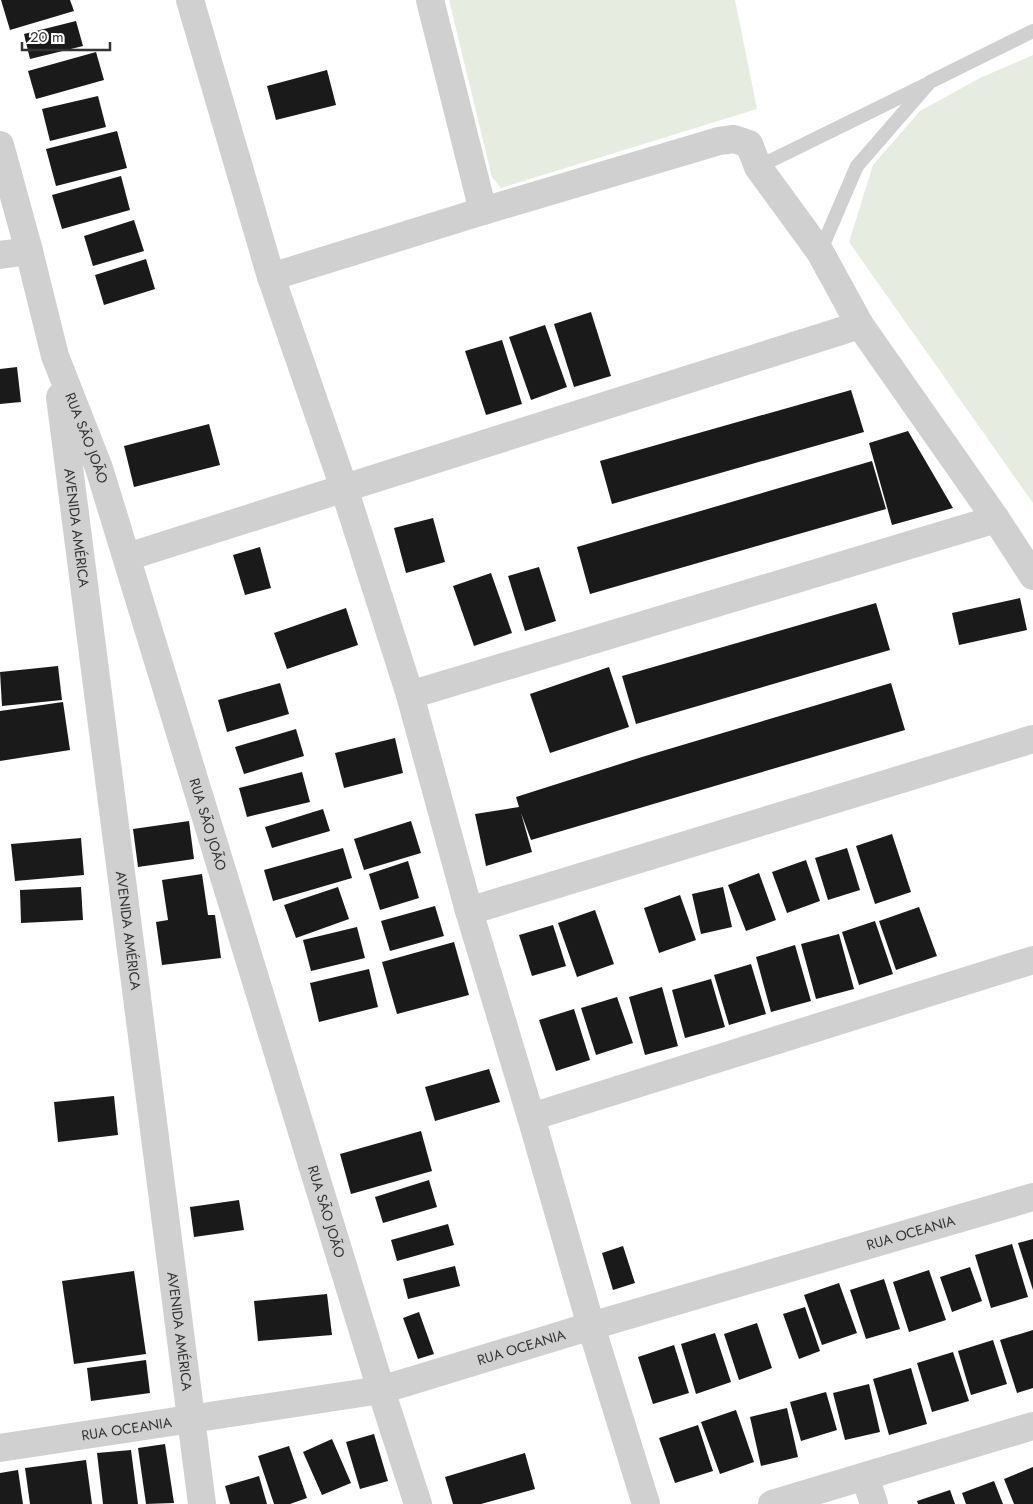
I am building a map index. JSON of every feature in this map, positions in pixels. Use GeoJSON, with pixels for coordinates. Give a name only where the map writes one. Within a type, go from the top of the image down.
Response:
{"type":"FeatureCollection","features":[{"type":"Feature","properties":{"kind":"street"},"geometry":{"type":"LineString","coordinates":[[190,0],[271,277],[344,488],[410,695],[469,911],[591,1326],[646,1504]]}},
{"type":"Feature","properties":{"kind":"street"},"geometry":{"type":"LineString","coordinates":[[430,0],[484,211]]}},
{"type":"Feature","properties":{"kind":"street"},"geometry":{"type":"LineString","coordinates":[[271,277],[484,211],[727,140],[734,139],[749,144],[758,167],[820,252],[860,325],[996,519],[1033,576]]}},
{"type":"Feature","properties":{"kind":"street","name":"RUA SÃO JOÃO"},"geometry":{"type":"LineString","coordinates":[[0,145],[55,356],[99,468],[381,1390],[418,1504]]}},
{"type":"Feature","properties":{"kind":"street"},"geometry":{"type":"LineString","coordinates":[[0,255],[29,251]]}},
{"type":"Feature","properties":{"kind":"street"},"geometry":{"type":"LineString","coordinates":[[126,557],[860,325]]}},
{"type":"Feature","properties":{"kind":"street","name":"AVENIDA AMÉRICA"},"geometry":{"type":"LineString","coordinates":[[55,356],[202,1504]]}},
{"type":"Feature","properties":{"kind":"street"},"geometry":{"type":"LineString","coordinates":[[410,695],[996,519]]}},
{"type":"Feature","properties":{"kind":"street"},"geometry":{"type":"LineString","coordinates":[[469,911],[1033,739]]}},
{"type":"Feature","properties":{"kind":"street"},"geometry":{"type":"LineString","coordinates":[[531,1117],[1033,960]]}},
{"type":"Feature","properties":{"kind":"street","name":"RUA OCEANIA"},"geometry":{"type":"LineString","coordinates":[[0,1448],[381,1390],[591,1326],[1033,1197]]}},
{"type":"Feature","properties":{"kind":"street"},"geometry":{"type":"LineString","coordinates":[[772,1504],[1033,1426]]}},
{"type":"Feature","properties":{"kind":"street"},"geometry":{"type":"LineString","coordinates":[[865,1477],[874,1504]]}},
{"type":"Feature","properties":{"kind":"lane"},"geometry":{"type":"LineString","coordinates":[[758,167],[1033,31]]}},
{"type":"Feature","properties":{"kind":"lane"},"geometry":{"type":"LineString","coordinates":[[820,252],[857,166],[930,82]]}},
{"type":"Feature","properties":{"kind":"shaded area"},"geometry":{"type":"Polygon","coordinates":[[[449,0],[735,0],[757,109],[501,188],[492,177],[449,0]]]}},
{"type":"Feature","properties":{"kind":"shaded area"},"geometry":{"type":"Polygon","coordinates":[[[1033,55],[1033,503],[849,242],[873,165],[920,111],[980,78],[1033,55]]]}},
{"type":"Feature","properties":{"kind":"building"},"geometry":{"type":"Polygon","coordinates":[[[1,0],[70,0],[74,11],[10,30],[1,0]]]}},
{"type":"Feature","properties":{"kind":"building"},"geometry":{"type":"Polygon","coordinates":[[[76,21],[83,46],[30,59],[24,34],[76,21]]]}},
{"type":"Feature","properties":{"kind":"building"},"geometry":{"type":"Polygon","coordinates":[[[96,52],[104,80],[36,99],[28,71],[96,52]]]}},
{"type":"Feature","properties":{"kind":"building"},"geometry":{"type":"Polygon","coordinates":[[[327,70],[336,105],[276,120],[267,86],[327,70]]]}},
{"type":"Feature","properties":{"kind":"building"},"geometry":{"type":"Polygon","coordinates":[[[98,96],[106,127],[50,141],[42,109],[98,96]]]}},
{"type":"Feature","properties":{"kind":"building"},"geometry":{"type":"Polygon","coordinates":[[[117,131],[127,168],[56,186],[46,149],[117,131]]]}},
{"type":"Feature","properties":{"kind":"building"},"geometry":{"type":"Polygon","coordinates":[[[121,176],[130,210],[62,229],[52,195],[121,176]]]}},
{"type":"Feature","properties":{"kind":"building"},"geometry":{"type":"Polygon","coordinates":[[[134,220],[144,251],[93,266],[84,236],[134,220]]]}},
{"type":"Feature","properties":{"kind":"building"},"geometry":{"type":"Polygon","coordinates":[[[146,259],[155,289],[104,305],[95,275],[146,259]]]}},
{"type":"Feature","properties":{"kind":"building"},"geometry":{"type":"Polygon","coordinates":[[[591,312],[611,376],[574,387],[554,324],[591,312]]]}},
{"type":"Feature","properties":{"kind":"building"},"geometry":{"type":"Polygon","coordinates":[[[545,325],[567,387],[531,400],[509,337],[545,325]]]}},
{"type":"Feature","properties":{"kind":"building"},"geometry":{"type":"Polygon","coordinates":[[[502,340],[522,404],[486,415],[465,351],[502,340]]]}},
{"type":"Feature","properties":{"kind":"building"},"geometry":{"type":"Polygon","coordinates":[[[17,367],[21,402],[0,404],[0,369],[17,367]]]}},
{"type":"Feature","properties":{"kind":"building"},"geometry":{"type":"Polygon","coordinates":[[[851,390],[864,432],[612,504],[600,461],[851,390]]]}},
{"type":"Feature","properties":{"kind":"building"},"geometry":{"type":"Polygon","coordinates":[[[209,424],[220,465],[134,487],[124,446],[209,424]]]}},
{"type":"Feature","properties":{"kind":"building"},"geometry":{"type":"Polygon","coordinates":[[[908,431],[953,508],[892,525],[869,443],[908,431]]]}},
{"type":"Feature","properties":{"kind":"building"},"geometry":{"type":"Polygon","coordinates":[[[872,461],[886,509],[590,594],[577,547],[872,461]]]}},
{"type":"Feature","properties":{"kind":"building"},"geometry":{"type":"Polygon","coordinates":[[[433,518],[445,562],[406,573],[394,528],[433,518]]]}},
{"type":"Feature","properties":{"kind":"building"},"geometry":{"type":"Polygon","coordinates":[[[260,547],[271,588],[245,595],[233,555],[260,547]]]}},
{"type":"Feature","properties":{"kind":"building"},"geometry":{"type":"Polygon","coordinates":[[[539,567],[556,621],[525,631],[508,576],[539,567]]]}},
{"type":"Feature","properties":{"kind":"building"},"geometry":{"type":"Polygon","coordinates":[[[491,573],[512,633],[474,646],[453,586],[491,573]]]}},
{"type":"Feature","properties":{"kind":"building"},"geometry":{"type":"Polygon","coordinates":[[[1020,598],[1027,630],[959,645],[952,613],[1020,598]]]}},
{"type":"Feature","properties":{"kind":"building"},"geometry":{"type":"Polygon","coordinates":[[[876,603],[890,650],[636,724],[622,676],[876,603]]]}},
{"type":"Feature","properties":{"kind":"building"},"geometry":{"type":"Polygon","coordinates":[[[346,608],[358,645],[287,669],[274,633],[346,608]]]}},
{"type":"Feature","properties":{"kind":"building"},"geometry":{"type":"Polygon","coordinates":[[[58,666],[62,700],[2,706],[0,672],[58,666]]]}},
{"type":"Feature","properties":{"kind":"building"},"geometry":{"type":"Polygon","coordinates":[[[609,667],[629,727],[550,753],[530,694],[609,667]]]}},
{"type":"Feature","properties":{"kind":"building"},"geometry":{"type":"Polygon","coordinates":[[[280,683],[289,714],[227,732],[218,700],[280,683]]]}},
{"type":"Feature","properties":{"kind":"building"},"geometry":{"type":"Polygon","coordinates":[[[891,683],[905,730],[531,840],[521,813],[532,852],[486,866],[475,814],[519,807],[516,797],[642,757],[891,683]]]}},
{"type":"Feature","properties":{"kind":"building"},"geometry":{"type":"Polygon","coordinates":[[[63,702],[70,750],[0,761],[0,711],[63,702]]]}},
{"type":"Feature","properties":{"kind":"building"},"geometry":{"type":"Polygon","coordinates":[[[296,729],[304,756],[244,774],[235,747],[296,729]]]}},
{"type":"Feature","properties":{"kind":"building"},"geometry":{"type":"Polygon","coordinates":[[[395,738],[403,773],[344,788],[335,753],[395,738]]]}},
{"type":"Feature","properties":{"kind":"building"},"geometry":{"type":"Polygon","coordinates":[[[302,772],[310,802],[247,817],[239,788],[302,772]]]}},
{"type":"Feature","properties":{"kind":"building"},"geometry":{"type":"Polygon","coordinates":[[[323,809],[330,831],[272,848],[265,827],[323,809]]]}},
{"type":"Feature","properties":{"kind":"building"},"geometry":{"type":"Polygon","coordinates":[[[189,821],[194,859],[138,867],[133,829],[189,821]]]}},
{"type":"Feature","properties":{"kind":"building"},"geometry":{"type":"Polygon","coordinates":[[[411,821],[421,853],[364,870],[354,839],[411,821]]]}},
{"type":"Feature","properties":{"kind":"building"},"geometry":{"type":"Polygon","coordinates":[[[892,834],[911,892],[875,904],[856,846],[892,834]]]}},
{"type":"Feature","properties":{"kind":"building"},"geometry":{"type":"Polygon","coordinates":[[[81,838],[84,875],[15,881],[11,844],[81,838]]]}},
{"type":"Feature","properties":{"kind":"building"},"geometry":{"type":"Polygon","coordinates":[[[343,848],[352,878],[273,901],[264,870],[343,848]]]}},
{"type":"Feature","properties":{"kind":"building"},"geometry":{"type":"Polygon","coordinates":[[[847,848],[860,890],[828,900],[815,858],[847,848]]]}},
{"type":"Feature","properties":{"kind":"building"},"geometry":{"type":"Polygon","coordinates":[[[806,860],[820,901],[787,913],[772,872],[806,860]]]}},
{"type":"Feature","properties":{"kind":"building"},"geometry":{"type":"Polygon","coordinates":[[[408,861],[419,898],[380,910],[369,874],[408,861]]]}},
{"type":"Feature","properties":{"kind":"building"},"geometry":{"type":"Polygon","coordinates":[[[759,873],[776,920],[746,931],[728,885],[759,873]]]}},
{"type":"Feature","properties":{"kind":"building"},"geometry":{"type":"Polygon","coordinates":[[[202,874],[208,915],[215,915],[221,958],[162,965],[156,922],[168,920],[162,880],[202,874]]]}},
{"type":"Feature","properties":{"kind":"building"},"geometry":{"type":"Polygon","coordinates":[[[81,887],[83,920],[21,923],[20,890],[81,887]]]}},
{"type":"Feature","properties":{"kind":"building"},"geometry":{"type":"Polygon","coordinates":[[[338,887],[349,919],[296,938],[284,905],[338,887]]]}},
{"type":"Feature","properties":{"kind":"building"},"geometry":{"type":"Polygon","coordinates":[[[723,887],[732,927],[701,934],[692,894],[723,887]]]}},
{"type":"Feature","properties":{"kind":"building"},"geometry":{"type":"Polygon","coordinates":[[[680,895],[696,940],[659,953],[644,908],[680,895]]]}},
{"type":"Feature","properties":{"kind":"building"},"geometry":{"type":"Polygon","coordinates":[[[435,906],[444,936],[390,951],[381,921],[435,906]]]}},
{"type":"Feature","properties":{"kind":"building"},"geometry":{"type":"Polygon","coordinates":[[[919,907],[937,956],[896,970],[879,921],[919,907]]]}},
{"type":"Feature","properties":{"kind":"building"},"geometry":{"type":"Polygon","coordinates":[[[595,910],[614,964],[577,977],[558,923],[595,910]]]}},
{"type":"Feature","properties":{"kind":"building"},"geometry":{"type":"Polygon","coordinates":[[[875,921],[893,974],[859,985],[842,932],[875,921]]]}},
{"type":"Feature","properties":{"kind":"building"},"geometry":{"type":"Polygon","coordinates":[[[553,925],[566,966],[532,976],[519,935],[553,925]]]}},
{"type":"Feature","properties":{"kind":"building"},"geometry":{"type":"Polygon","coordinates":[[[357,927],[365,958],[311,971],[303,940],[357,927]]]}},
{"type":"Feature","properties":{"kind":"building"},"geometry":{"type":"Polygon","coordinates":[[[839,934],[854,989],[816,999],[801,944],[839,934]]]}},
{"type":"Feature","properties":{"kind":"building"},"geometry":{"type":"Polygon","coordinates":[[[454,942],[469,995],[397,1014],[382,962],[454,942]]]}},
{"type":"Feature","properties":{"kind":"building"},"geometry":{"type":"Polygon","coordinates":[[[795,945],[811,1001],[771,1012],[756,957],[795,945]]]}},
{"type":"Feature","properties":{"kind":"building"},"geometry":{"type":"Polygon","coordinates":[[[751,964],[766,1014],[729,1025],[714,975],[751,964]]]}},
{"type":"Feature","properties":{"kind":"building"},"geometry":{"type":"Polygon","coordinates":[[[369,969],[378,1007],[319,1022],[310,983],[369,969]]]}},
{"type":"Feature","properties":{"kind":"building"},"geometry":{"type":"Polygon","coordinates":[[[711,979],[725,1027],[685,1038],[672,990],[711,979]]]}},
{"type":"Feature","properties":{"kind":"building"},"geometry":{"type":"Polygon","coordinates":[[[662,987],[678,1046],[645,1055],[629,997],[662,987]]]}},
{"type":"Feature","properties":{"kind":"building"},"geometry":{"type":"Polygon","coordinates":[[[617,997],[633,1043],[596,1055],[581,1008],[617,997]]]}},
{"type":"Feature","properties":{"kind":"building"},"geometry":{"type":"Polygon","coordinates":[[[574,1009],[590,1060],[556,1071],[539,1020],[574,1009]]]}},
{"type":"Feature","properties":{"kind":"building"},"geometry":{"type":"Polygon","coordinates":[[[489,1069],[500,1102],[435,1121],[425,1087],[489,1069]]]}},
{"type":"Feature","properties":{"kind":"building"},"geometry":{"type":"Polygon","coordinates":[[[114,1096],[118,1135],[58,1142],[54,1102],[114,1096]]]}},
{"type":"Feature","properties":{"kind":"building"},"geometry":{"type":"Polygon","coordinates":[[[421,1131],[432,1171],[351,1194],[340,1154],[421,1131]]]}},
{"type":"Feature","properties":{"kind":"building"},"geometry":{"type":"Polygon","coordinates":[[[429,1180],[437,1207],[383,1223],[375,1197],[429,1180]]]}},
{"type":"Feature","properties":{"kind":"building"},"geometry":{"type":"Polygon","coordinates":[[[239,1200],[244,1230],[194,1237],[190,1207],[239,1200]]]}},
{"type":"Feature","properties":{"kind":"building"},"geometry":{"type":"Polygon","coordinates":[[[448,1224],[454,1245],[397,1261],[391,1240],[448,1224]]]}},
{"type":"Feature","properties":{"kind":"building"},"geometry":{"type":"Polygon","coordinates":[[[1033,1239],[1033,1290],[1018,1243],[1033,1239]]]}},
{"type":"Feature","properties":{"kind":"building"},"geometry":{"type":"Polygon","coordinates":[[[1012,1244],[1028,1297],[991,1308],[975,1255],[1012,1244]]]}},
{"type":"Feature","properties":{"kind":"building"},"geometry":{"type":"Polygon","coordinates":[[[623,1246],[635,1283],[613,1290],[602,1253],[623,1246]]]}},
{"type":"Feature","properties":{"kind":"building"},"geometry":{"type":"Polygon","coordinates":[[[455,1266],[460,1286],[408,1299],[403,1279],[455,1266]]]}},
{"type":"Feature","properties":{"kind":"building"},"geometry":{"type":"Polygon","coordinates":[[[970,1267],[982,1301],[952,1312],[940,1277],[970,1267]]]}},
{"type":"Feature","properties":{"kind":"building"},"geometry":{"type":"Polygon","coordinates":[[[929,1270],[946,1320],[909,1332],[893,1282],[929,1270]]]}},
{"type":"Feature","properties":{"kind":"building"},"geometry":{"type":"Polygon","coordinates":[[[134,1271],[146,1354],[74,1364],[62,1281],[134,1271]]]}},
{"type":"Feature","properties":{"kind":"building"},"geometry":{"type":"Polygon","coordinates":[[[884,1279],[900,1329],[866,1339],[850,1290],[884,1279]]]}},
{"type":"Feature","properties":{"kind":"building"},"geometry":{"type":"Polygon","coordinates":[[[839,1283],[857,1333],[822,1345],[804,1295],[839,1283]]]}},
{"type":"Feature","properties":{"kind":"building"},"geometry":{"type":"Polygon","coordinates":[[[327,1294],[332,1335],[258,1341],[254,1301],[327,1294]]]}},
{"type":"Feature","properties":{"kind":"building"},"geometry":{"type":"Polygon","coordinates":[[[805,1307],[820,1351],[799,1359],[783,1314],[805,1307]]]}},
{"type":"Feature","properties":{"kind":"building"},"geometry":{"type":"Polygon","coordinates":[[[419,1312],[434,1354],[418,1359],[403,1318],[419,1312]]]}},
{"type":"Feature","properties":{"kind":"building"},"geometry":{"type":"Polygon","coordinates":[[[757,1323],[772,1368],[739,1380],[724,1334],[757,1323]]]}},
{"type":"Feature","properties":{"kind":"building"},"geometry":{"type":"Polygon","coordinates":[[[1033,1330],[1033,1388],[1017,1393],[1000,1340],[1033,1330]]]}},
{"type":"Feature","properties":{"kind":"building"},"geometry":{"type":"Polygon","coordinates":[[[715,1333],[731,1382],[696,1394],[681,1344],[715,1333]]]}},
{"type":"Feature","properties":{"kind":"building"},"geometry":{"type":"Polygon","coordinates":[[[993,1340],[1007,1384],[971,1395],[958,1351],[993,1340]]]}},
{"type":"Feature","properties":{"kind":"building"},"geometry":{"type":"Polygon","coordinates":[[[674,1345],[689,1393],[653,1404],[638,1357],[674,1345]]]}},
{"type":"Feature","properties":{"kind":"building"},"geometry":{"type":"Polygon","coordinates":[[[953,1352],[969,1401],[932,1412],[917,1363],[953,1352]]]}},
{"type":"Feature","properties":{"kind":"building"},"geometry":{"type":"Polygon","coordinates":[[[146,1360],[150,1393],[91,1401],[87,1368],[146,1360]]]}},
{"type":"Feature","properties":{"kind":"building"},"geometry":{"type":"Polygon","coordinates":[[[911,1368],[927,1424],[889,1435],[873,1379],[911,1368]]]}},
{"type":"Feature","properties":{"kind":"building"},"geometry":{"type":"Polygon","coordinates":[[[869,1384],[880,1432],[845,1440],[833,1393],[869,1384]]]}},
{"type":"Feature","properties":{"kind":"building"},"geometry":{"type":"Polygon","coordinates":[[[826,1392],[837,1430],[801,1441],[790,1402],[826,1392]]]}},
{"type":"Feature","properties":{"kind":"building"},"geometry":{"type":"Polygon","coordinates":[[[787,1408],[798,1457],[761,1466],[750,1417],[787,1408]]]}},
{"type":"Feature","properties":{"kind":"building"},"geometry":{"type":"Polygon","coordinates":[[[736,1410],[754,1462],[720,1474],[701,1422],[736,1410]]]}},
{"type":"Feature","properties":{"kind":"building"},"geometry":{"type":"Polygon","coordinates":[[[698,1425],[713,1471],[675,1483],[659,1438],[698,1425]]]}},
{"type":"Feature","properties":{"kind":"building"},"geometry":{"type":"Polygon","coordinates":[[[374,1434],[388,1481],[360,1489],[346,1442],[374,1434]]]}},
{"type":"Feature","properties":{"kind":"building"},"geometry":{"type":"Polygon","coordinates":[[[332,1439],[351,1483],[322,1495],[303,1452],[332,1439]]]}},
{"type":"Feature","properties":{"kind":"building"},"geometry":{"type":"Polygon","coordinates":[[[165,1444],[174,1503],[146,1504],[138,1448],[165,1444]]]}},
{"type":"Feature","properties":{"kind":"building"},"geometry":{"type":"Polygon","coordinates":[[[289,1446],[307,1498],[290,1504],[274,1504],[258,1456],[289,1446]]]}},
{"type":"Feature","properties":{"kind":"building"},"geometry":{"type":"Polygon","coordinates":[[[131,1450],[138,1504],[103,1504],[97,1453],[131,1450]]]}},
{"type":"Feature","properties":{"kind":"building"},"geometry":{"type":"Polygon","coordinates":[[[525,1453],[535,1489],[481,1504],[453,1504],[445,1477],[525,1453]]]}},
{"type":"Feature","properties":{"kind":"building"},"geometry":{"type":"Polygon","coordinates":[[[86,1460],[92,1504],[30,1504],[25,1468],[86,1460]]]}},
{"type":"Feature","properties":{"kind":"building"},"geometry":{"type":"Polygon","coordinates":[[[1033,1467],[1033,1504],[1014,1504],[1004,1479],[1033,1467]]]}},
{"type":"Feature","properties":{"kind":"building"},"geometry":{"type":"Polygon","coordinates":[[[18,1470],[23,1504],[0,1504],[0,1473],[18,1470]]]}},
{"type":"Feature","properties":{"kind":"building"},"geometry":{"type":"Polygon","coordinates":[[[259,1476],[267,1504],[230,1504],[225,1486],[259,1476]]]}},
{"type":"Feature","properties":{"kind":"building"},"geometry":{"type":"Polygon","coordinates":[[[994,1481],[1003,1504],[966,1504],[962,1493],[994,1481]]]}},
{"type":"Feature","properties":{"kind":"building"},"geometry":{"type":"Polygon","coordinates":[[[950,1490],[955,1504],[918,1504],[917,1501],[950,1490]]]}}]}
